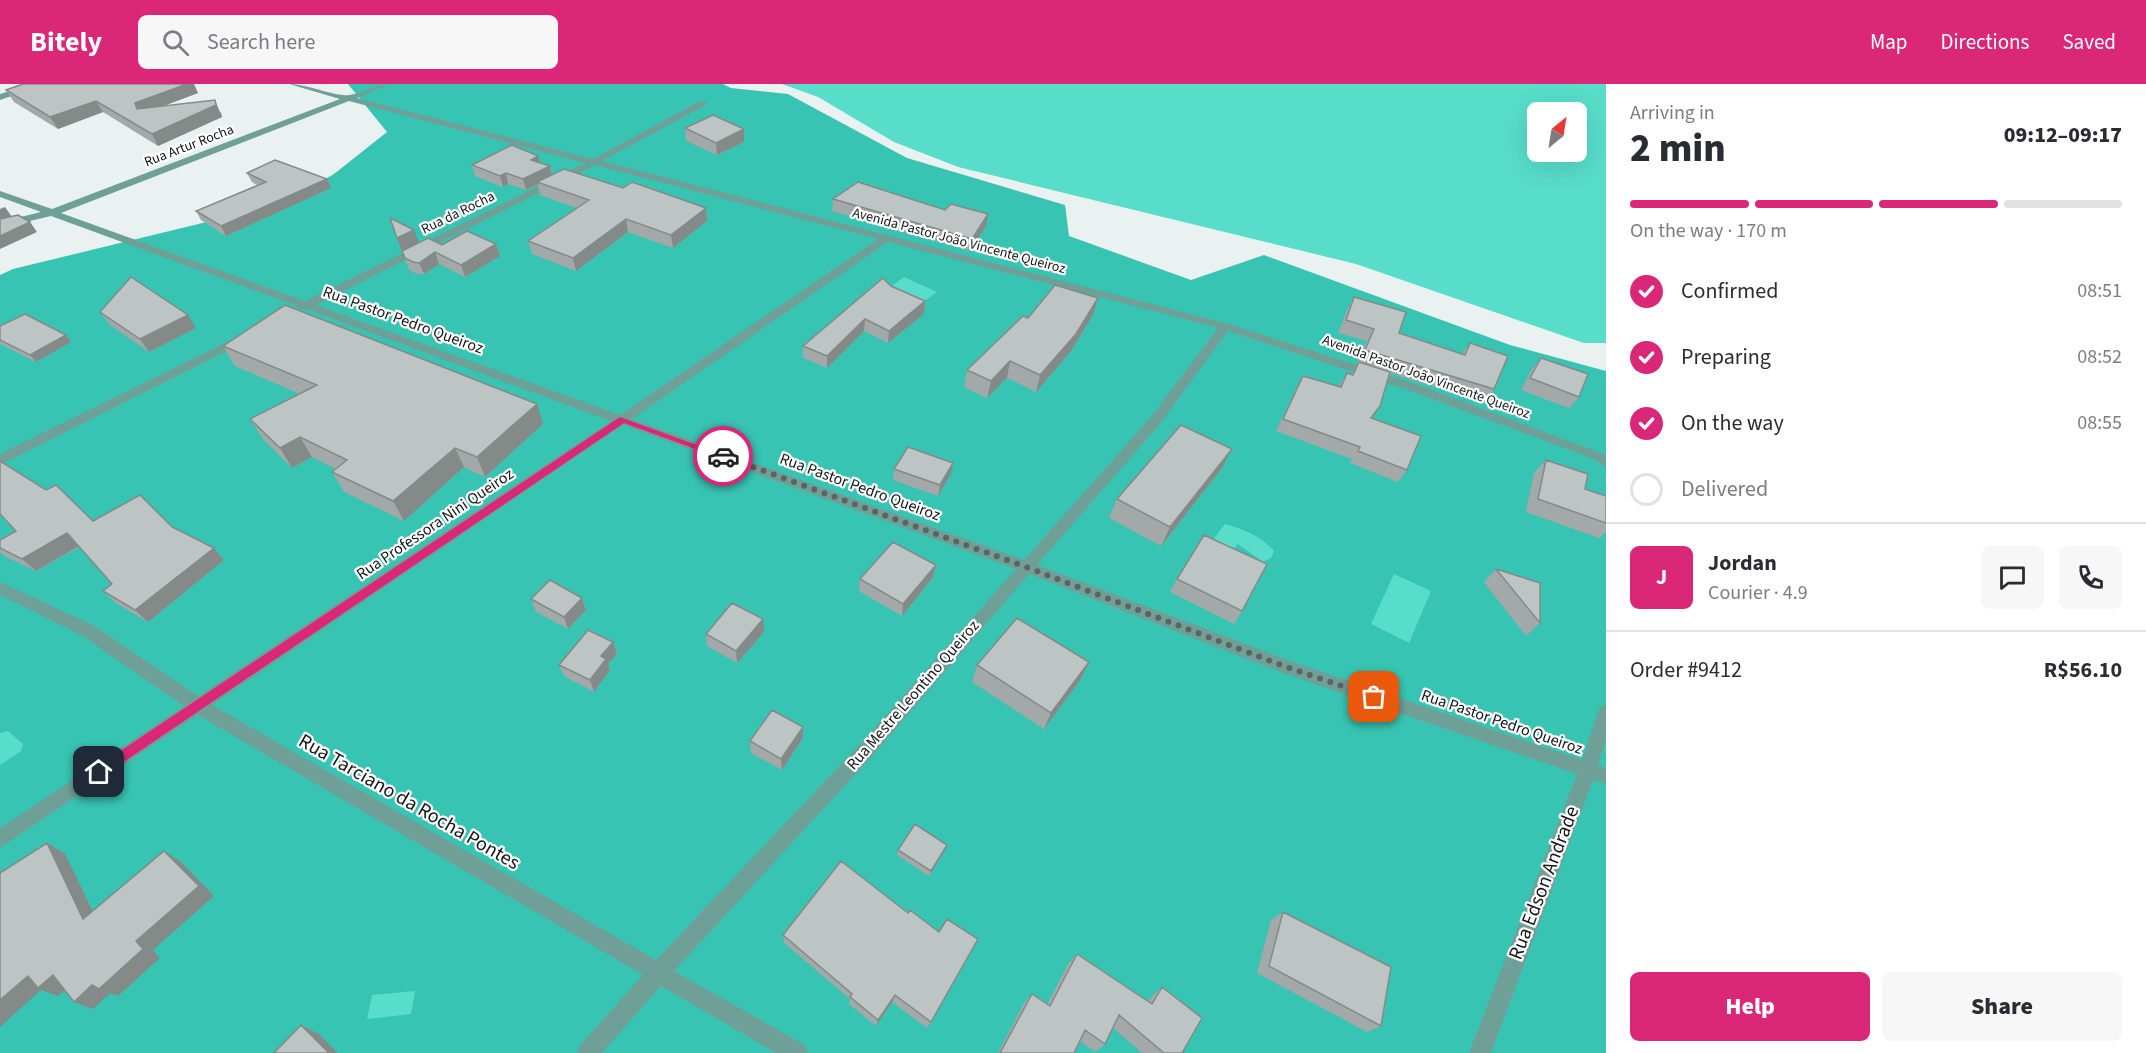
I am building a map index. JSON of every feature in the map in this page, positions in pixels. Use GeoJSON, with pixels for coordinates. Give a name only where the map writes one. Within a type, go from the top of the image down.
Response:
{"type":"FeatureCollection","features":[{"type":"Feature","properties":{"kind":"street"},"geometry":{"type":"LineString","coordinates":[[0,97],[42,84]]}},
{"type":"Feature","properties":{"kind":"street","name":"Avenida Pastor João Vincente Queiroz"},"geometry":{"type":"LineString","coordinates":[[293,84],[1225,326],[1337,360],[1470,407],[1596,455],[1606,462]]}},
{"type":"Feature","properties":{"kind":"street","name":"Rua Artur Rocha"},"geometry":{"type":"LineString","coordinates":[[0,225],[52,213],[386,84]]}},
{"type":"Feature","properties":{"kind":"street","name":"Rua da Rocha"},"geometry":{"type":"LineString","coordinates":[[286,315],[592,163],[703,104]]}},
{"type":"Feature","properties":{"kind":"street","name":"Rua Pastor Pedro Queiroz"},"geometry":{"type":"LineString","coordinates":[[0,194],[1026,567],[1289,668],[1597,773]]}},
{"type":"Feature","properties":{"kind":"street","name":"Rua Professora Nini Queiroz"},"geometry":{"type":"LineString","coordinates":[[0,838],[623,419],[888,237]]}},
{"type":"Feature","properties":{"kind":"street","name":"Rua Mestre Leontino Queiroz"},"geometry":{"type":"LineString","coordinates":[[588,1053],[659,972],[869,747],[1155,421],[1225,326]]}},
{"type":"Feature","properties":{"kind":"street"},"geometry":{"type":"LineString","coordinates":[[0,460],[255,332]]}},
{"type":"Feature","properties":{"kind":"street","name":"Rua Tarciano da Rocha Pontes"},"geometry":{"type":"LineString","coordinates":[[0,588],[87,630],[198,706],[797,1053]]}},
{"type":"Feature","properties":{"kind":"street","name":"Rua Edson Andrade"},"geometry":{"type":"LineString","coordinates":[[1480,1053],[1597,773],[1606,712]]}},
{"type":"Feature","properties":{"kind":"shaded area"},"geometry":{"type":"Polygon","coordinates":[[[348,84],[723,84],[731,88],[788,94],[907,158],[1065,205],[1069,236],[1191,280],[1264,255],[1510,345],[1606,371],[1606,1053],[0,1053],[0,275],[13,269],[281,204],[334,174],[387,132],[348,84]]]}},
{"type":"Feature","properties":{"kind":"shaded area"},"geometry":{"type":"Polygon","coordinates":[[[782,84],[1606,84],[1606,343],[1584,343],[1356,264],[958,167],[894,142],[818,97],[782,84]]]}},
{"type":"Feature","properties":{"kind":"shaded area"},"geometry":{"type":"Polygon","coordinates":[[[904,277],[937,292],[925,301],[892,286],[904,277]]]}},
{"type":"Feature","properties":{"kind":"shaded area"},"geometry":{"type":"Polygon","coordinates":[[[1225,524],[1264,541],[1274,551],[1271,558],[1263,562],[1238,544],[1228,555],[1211,542],[1225,524]]]}},
{"type":"Feature","properties":{"kind":"shaded area"},"geometry":{"type":"Polygon","coordinates":[[[1394,574],[1431,591],[1409,643],[1371,624],[1394,574]]]}},
{"type":"Feature","properties":{"kind":"shaded area"},"geometry":{"type":"Polygon","coordinates":[[[8,731],[23,744],[21,751],[0,765],[0,733],[8,731]]]}},
{"type":"Feature","properties":{"kind":"shaded area"},"geometry":{"type":"Polygon","coordinates":[[[415,991],[411,1014],[367,1019],[372,995],[415,991]]]}},
{"type":"Feature","properties":{"kind":"building"},"geometry":{"type":"Polygon","coordinates":[[[23,84],[187,84],[135,103],[137,109],[215,100],[216,105],[152,134],[96,101],[50,117],[6,90],[23,84]]]}},
{"type":"Feature","properties":{"kind":"building"},"geometry":{"type":"Polygon","coordinates":[[[713,115],[744,129],[716,143],[685,128],[713,115]]]}},
{"type":"Feature","properties":{"kind":"building"},"geometry":{"type":"Polygon","coordinates":[[[512,145],[538,156],[531,160],[550,166],[523,179],[506,173],[500,176],[472,165],[512,145]]]}},
{"type":"Feature","properties":{"kind":"building"},"geometry":{"type":"Polygon","coordinates":[[[275,160],[327,179],[221,226],[196,211],[266,182],[247,173],[275,160]]]}},
{"type":"Feature","properties":{"kind":"building"},"geometry":{"type":"Polygon","coordinates":[[[564,169],[623,188],[632,182],[706,208],[671,235],[626,219],[573,258],[528,241],[589,200],[537,182],[564,169]]]}},
{"type":"Feature","properties":{"kind":"building"},"geometry":{"type":"Polygon","coordinates":[[[858,182],[945,210],[951,204],[988,214],[972,239],[833,199],[858,182]]]}},
{"type":"Feature","properties":{"kind":"building"},"geometry":{"type":"Polygon","coordinates":[[[18,215],[30,222],[0,236],[0,219],[18,215]]]}},
{"type":"Feature","properties":{"kind":"building"},"geometry":{"type":"Polygon","coordinates":[[[390,218],[414,230],[397,238],[390,218]]]}},
{"type":"Feature","properties":{"kind":"building"},"geometry":{"type":"Polygon","coordinates":[[[467,231],[496,244],[461,265],[435,252],[419,263],[413,262],[405,258],[402,251],[428,238],[442,245],[467,231]]]}},
{"type":"Feature","properties":{"kind":"building"},"geometry":{"type":"Polygon","coordinates":[[[131,277],[188,315],[140,339],[100,312],[131,277]]]}},
{"type":"Feature","properties":{"kind":"building"},"geometry":{"type":"Polygon","coordinates":[[[883,278],[891,286],[925,301],[889,331],[865,319],[827,356],[803,346],[883,278]]]}},
{"type":"Feature","properties":{"kind":"building"},"geometry":{"type":"Polygon","coordinates":[[[1055,285],[1098,298],[1076,334],[1040,375],[1010,361],[991,381],[967,370],[1023,316],[1028,318],[1055,285]]]}},
{"type":"Feature","properties":{"kind":"building"},"geometry":{"type":"Polygon","coordinates":[[[1354,297],[1406,312],[1399,333],[1465,355],[1470,343],[1508,356],[1494,389],[1365,350],[1374,329],[1346,320],[1354,297]]]}},
{"type":"Feature","properties":{"kind":"building"},"geometry":{"type":"Polygon","coordinates":[[[285,305],[537,404],[477,457],[455,448],[393,501],[332,472],[347,460],[300,437],[280,448],[250,419],[317,385],[223,346],[285,305]]]}},
{"type":"Feature","properties":{"kind":"building"},"geometry":{"type":"Polygon","coordinates":[[[25,314],[66,335],[30,355],[0,340],[0,326],[25,314]]]}},
{"type":"Feature","properties":{"kind":"building"},"geometry":{"type":"Polygon","coordinates":[[[1541,358],[1588,374],[1579,397],[1530,378],[1541,358]]]}},
{"type":"Feature","properties":{"kind":"building"},"geometry":{"type":"Polygon","coordinates":[[[1359,362],[1390,372],[1380,406],[1371,418],[1421,436],[1407,470],[1358,451],[1360,447],[1283,419],[1303,376],[1341,387],[1347,373],[1353,375],[1359,362]]]}},
{"type":"Feature","properties":{"kind":"building"},"geometry":{"type":"Polygon","coordinates":[[[1181,425],[1232,449],[1170,527],[1117,499],[1181,425]]]}},
{"type":"Feature","properties":{"kind":"building"},"geometry":{"type":"Polygon","coordinates":[[[908,447],[953,463],[940,485],[894,469],[908,447]]]}},
{"type":"Feature","properties":{"kind":"building"},"geometry":{"type":"Polygon","coordinates":[[[1546,460],[1588,474],[1585,489],[1606,496],[1606,523],[1538,499],[1546,460]]]}},
{"type":"Feature","properties":{"kind":"building"},"geometry":{"type":"Polygon","coordinates":[[[0,461],[46,490],[56,485],[93,521],[140,495],[172,527],[214,548],[135,610],[103,591],[112,584],[67,533],[22,559],[0,548],[0,540],[16,531],[0,514],[0,461]]]}},
{"type":"Feature","properties":{"kind":"building"},"geometry":{"type":"Polygon","coordinates":[[[1204,535],[1267,564],[1242,611],[1177,579],[1204,535]]]}},
{"type":"Feature","properties":{"kind":"building"},"geometry":{"type":"Polygon","coordinates":[[[893,542],[936,565],[903,604],[860,579],[893,542]]]}},
{"type":"Feature","properties":{"kind":"building"},"geometry":{"type":"Polygon","coordinates":[[[1496,569],[1540,583],[1540,623],[1496,569]]]}},
{"type":"Feature","properties":{"kind":"building"},"geometry":{"type":"Polygon","coordinates":[[[550,580],[582,598],[564,617],[531,599],[550,580]]]}},
{"type":"Feature","properties":{"kind":"building"},"geometry":{"type":"Polygon","coordinates":[[[732,603],[763,619],[736,651],[706,634],[732,603]]]}},
{"type":"Feature","properties":{"kind":"building"},"geometry":{"type":"Polygon","coordinates":[[[1017,618],[1089,662],[1051,713],[977,665],[1017,618]]]}},
{"type":"Feature","properties":{"kind":"building"},"geometry":{"type":"Polygon","coordinates":[[[588,630],[613,642],[601,656],[606,659],[590,680],[559,665],[588,630]]]}},
{"type":"Feature","properties":{"kind":"building"},"geometry":{"type":"Polygon","coordinates":[[[772,710],[803,727],[781,759],[750,741],[772,710]]]}},
{"type":"Feature","properties":{"kind":"building"},"geometry":{"type":"Polygon","coordinates":[[[915,824],[947,845],[931,871],[898,850],[915,824]]]}},
{"type":"Feature","properties":{"kind":"building"},"geometry":{"type":"Polygon","coordinates":[[[47,843],[83,919],[164,851],[199,886],[136,941],[143,949],[99,989],[92,985],[74,1002],[53,975],[38,988],[28,976],[0,1000],[0,873],[47,843]]]}},
{"type":"Feature","properties":{"kind":"building"},"geometry":{"type":"Polygon","coordinates":[[[841,861],[908,913],[910,910],[939,932],[947,919],[978,939],[931,1022],[895,995],[878,1020],[850,997],[852,994],[783,935],[841,861]]]}},
{"type":"Feature","properties":{"kind":"building"},"geometry":{"type":"Polygon","coordinates":[[[1283,912],[1391,967],[1381,1026],[1269,966],[1283,912]]]}},
{"type":"Feature","properties":{"kind":"building"},"geometry":{"type":"Polygon","coordinates":[[[1077,954],[1152,1004],[1162,987],[1202,1018],[1182,1053],[1164,1053],[1119,1015],[1105,1044],[1085,1030],[1074,1053],[1000,1053],[1032,994],[1050,1006],[1077,954]]]}},
{"type":"Feature","properties":{"kind":"building"},"geometry":{"type":"Polygon","coordinates":[[[301,1025],[329,1053],[274,1053],[301,1025]]]}},
{"type":"Feature","properties":{"kind":"way so far"},"geometry":{"type":"LineString","coordinates":[[723,456],[1026,567],[1289,668],[1374,697]]}},
{"type":"Feature","properties":{"kind":"route"},"geometry":{"type":"LineString","coordinates":[[99,772],[623,419],[723,456]]}}]}
